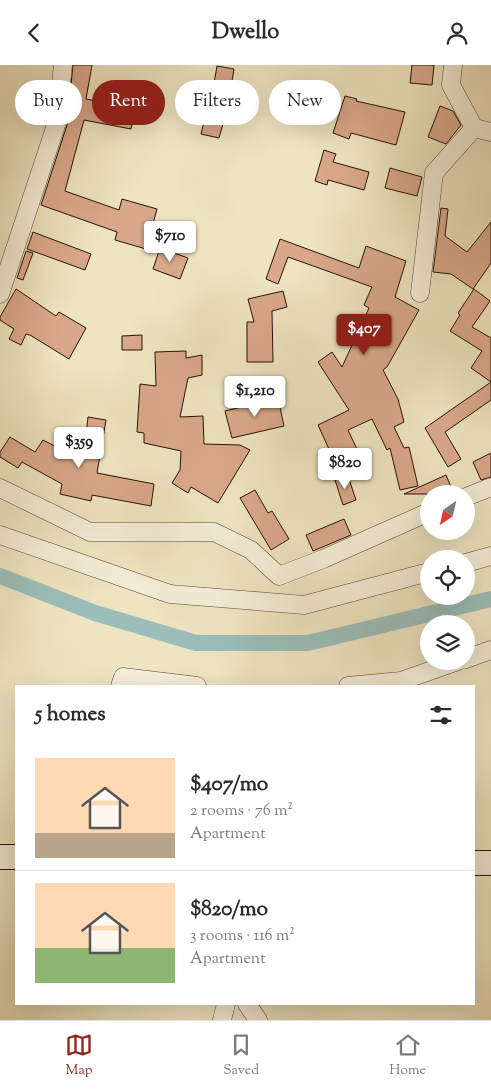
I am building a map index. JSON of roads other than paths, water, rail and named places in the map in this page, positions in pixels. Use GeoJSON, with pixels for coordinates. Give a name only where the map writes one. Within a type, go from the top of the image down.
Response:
{"type":"FeatureCollection","features":[{"type":"Feature","properties":{"kind":"main road"},"geometry":{"type":"LineString","coordinates":[[0,857],[15,857]]}},
{"type":"Feature","properties":{"kind":"main road"},"geometry":{"type":"LineString","coordinates":[[475,863],[491,863]]}},
{"type":"Feature","properties":{"kind":"street"},"geometry":{"type":"LineString","coordinates":[[0,294],[57,122],[63,65]]}},
{"type":"Feature","properties":{"kind":"street"},"geometry":{"type":"LineString","coordinates":[[420,293],[434,173],[482,130],[451,85],[453,65]]}},
{"type":"Feature","properties":{"kind":"street"},"geometry":{"type":"LineString","coordinates":[[475,493],[491,487]]}},
{"type":"Feature","properties":{"kind":"street"},"geometry":{"type":"LineString","coordinates":[[0,488],[90,533],[214,532],[251,550],[279,576],[420,517]]}},
{"type":"Feature","properties":{"kind":"street"},"geometry":{"type":"LineString","coordinates":[[0,535],[170,594],[304,605],[420,574]]}},
{"type":"Feature","properties":{"kind":"street"},"geometry":{"type":"LineString","coordinates":[[475,560],[491,556]]}},
{"type":"Feature","properties":{"kind":"street"},"geometry":{"type":"LineString","coordinates":[[475,656],[491,650]]}},
{"type":"Feature","properties":{"kind":"street"},"geometry":{"type":"LineString","coordinates":[[359,685],[401,681],[432,670]]}},
{"type":"Feature","properties":{"kind":"street"},"geometry":{"type":"LineString","coordinates":[[120,685],[123,677],[189,685]]}},
{"type":"Feature","properties":{"kind":"street"},"geometry":{"type":"LineString","coordinates":[[222,1020],[226,1005]]}},
{"type":"Feature","properties":{"kind":"street"},"geometry":{"type":"LineString","coordinates":[[248,1005],[258,1020]]}},
{"type":"Feature","properties":{"kind":"waterway"},"geometry":{"type":"LineString","coordinates":[[0,576],[95,613],[196,643],[308,643],[491,599]]}}]}
